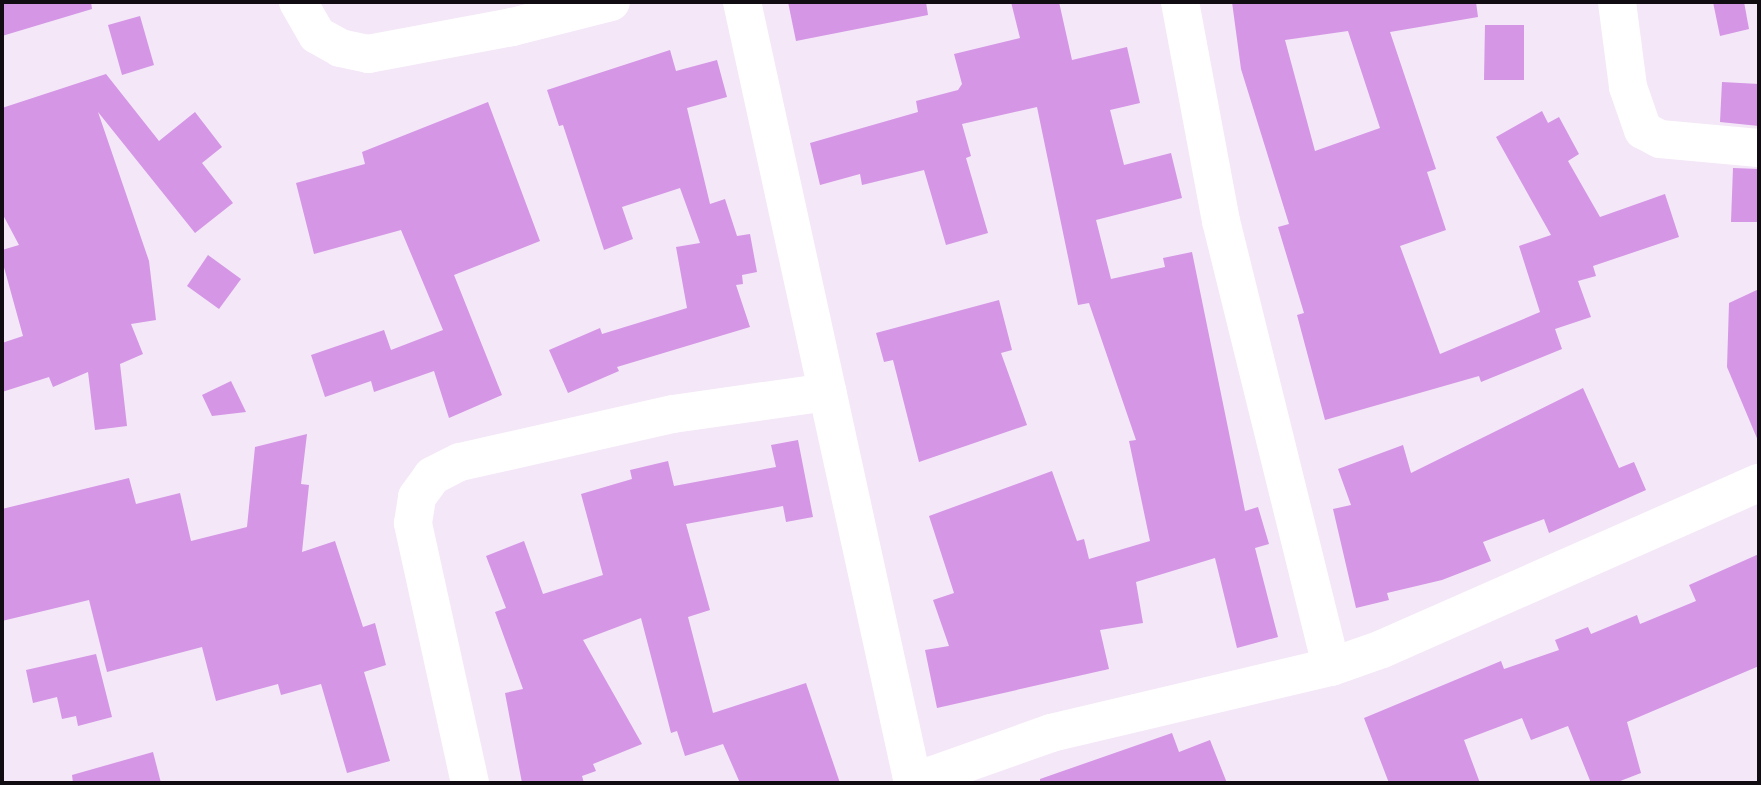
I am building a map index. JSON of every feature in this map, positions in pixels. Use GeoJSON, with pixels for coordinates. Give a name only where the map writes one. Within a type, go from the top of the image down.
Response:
{"type":"FeatureCollection","features":[{"type":"Feature","properties":{"kind":"street"},"geometry":{"type":"LineString","coordinates":[[298,2],[317,35],[340,48],[368,54],[512,27],[611,2]]}},
{"type":"Feature","properties":{"kind":"street"},"geometry":{"type":"LineString","coordinates":[[742,2],[913,782],[1051,733],[1331,667],[1382,649],[1759,483]]}},
{"type":"Feature","properties":{"kind":"street"},"geometry":{"type":"LineString","coordinates":[[1180,2],[1222,222],[1331,667]]}},
{"type":"Feature","properties":{"kind":"street"},"geometry":{"type":"LineString","coordinates":[[1617,2],[1628,87],[1643,130],[1660,139],[1759,148]]}},
{"type":"Feature","properties":{"kind":"street"},"geometry":{"type":"LineString","coordinates":[[470,783],[413,523],[417,497],[432,476],[460,462],[673,414],[827,392]]}},
{"type":"Feature","properties":{"kind":"building"},"geometry":{"type":"Polygon","coordinates":[[[2,2],[91,2],[92,9],[2,36],[2,2]]]}},
{"type":"Feature","properties":{"kind":"building"},"geometry":{"type":"Polygon","coordinates":[[[788,2],[926,2],[928,15],[796,41],[788,2]]]}},
{"type":"Feature","properties":{"kind":"building"},"geometry":{"type":"Polygon","coordinates":[[[1011,2],[1059,2],[1072,60],[1127,47],[1140,103],[1110,110],[1124,165],[1171,153],[1182,198],[1096,220],[1111,279],[1165,267],[1163,258],[1192,252],[1245,511],[1258,507],[1269,544],[1255,548],[1278,637],[1237,648],[1215,558],[1136,582],[1143,623],[1100,630],[1109,669],[937,708],[925,650],[949,646],[933,600],[954,593],[929,516],[1052,471],[1077,541],[1084,539],[1089,559],[1150,541],[1129,441],[1136,440],[1089,303],[1078,305],[1037,107],[962,124],[971,156],[966,158],[988,233],[946,245],[924,170],[862,185],[860,174],[820,185],[810,143],[918,112],[916,101],[958,90],[962,84],[954,54],[1020,38],[1011,2]]]}},
{"type":"Feature","properties":{"kind":"building"},"geometry":{"type":"Polygon","coordinates":[[[1232,2],[1476,2],[1478,17],[1390,32],[1436,169],[1427,172],[1446,230],[1400,246],[1440,354],[1540,312],[1519,246],[1551,235],[1496,137],[1542,111],[1548,123],[1559,117],[1579,154],[1568,161],[1600,217],[1665,194],[1679,237],[1593,266],[1596,276],[1578,281],[1591,317],[1555,329],[1562,349],[1481,382],[1479,376],[1325,420],[1297,315],[1304,313],[1278,227],[1289,224],[1241,69],[1232,2]],[[1348,31],[1285,40],[1315,151],[1380,128],[1348,31]]]}},
{"type":"Feature","properties":{"kind":"building"},"geometry":{"type":"Polygon","coordinates":[[[1713,2],[1744,2],[1749,29],[1720,36],[1713,2]]]}},
{"type":"Feature","properties":{"kind":"building"},"geometry":{"type":"Polygon","coordinates":[[[140,16],[154,65],[122,75],[108,25],[140,16]]]}},
{"type":"Feature","properties":{"kind":"building"},"geometry":{"type":"Polygon","coordinates":[[[1485,25],[1524,25],[1524,80],[1484,80],[1485,25]]]}},
{"type":"Feature","properties":{"kind":"building"},"geometry":{"type":"Polygon","coordinates":[[[670,50],[676,71],[717,60],[727,97],[687,108],[710,204],[725,199],[737,236],[750,234],[757,272],[742,275],[743,284],[736,285],[750,327],[617,367],[619,371],[568,393],[549,350],[600,328],[602,334],[687,308],[676,247],[700,243],[680,188],[622,207],[633,239],[604,250],[563,125],[559,126],[547,90],[670,50]]]}},
{"type":"Feature","properties":{"kind":"building"},"geometry":{"type":"Polygon","coordinates":[[[106,74],[159,141],[195,112],[222,147],[202,163],[233,203],[195,233],[98,112],[149,261],[156,320],[131,324],[143,354],[120,364],[127,426],[95,430],[88,372],[53,387],[49,377],[2,392],[2,343],[23,336],[2,260],[2,250],[19,245],[2,213],[2,108],[106,74]]]}},
{"type":"Feature","properties":{"kind":"building"},"geometry":{"type":"Polygon","coordinates":[[[1722,82],[1759,84],[1759,126],[1720,122],[1722,82]]]}},
{"type":"Feature","properties":{"kind":"building"},"geometry":{"type":"Polygon","coordinates":[[[488,102],[540,241],[454,275],[502,395],[449,418],[434,371],[374,392],[371,381],[325,397],[311,355],[384,330],[391,350],[443,330],[401,230],[314,254],[296,183],[365,164],[362,152],[488,102]]]}},
{"type":"Feature","properties":{"kind":"building"},"geometry":{"type":"Polygon","coordinates":[[[1733,168],[1759,169],[1759,222],[1731,222],[1733,168]]]}},
{"type":"Feature","properties":{"kind":"building"},"geometry":{"type":"Polygon","coordinates":[[[208,255],[241,279],[219,309],[187,286],[208,255]]]}},
{"type":"Feature","properties":{"kind":"building"},"geometry":{"type":"Polygon","coordinates":[[[1759,289],[1759,443],[1727,367],[1729,303],[1759,289]]]}},
{"type":"Feature","properties":{"kind":"building"},"geometry":{"type":"Polygon","coordinates":[[[999,300],[1012,350],[1001,353],[1027,425],[919,462],[893,360],[884,362],[876,333],[999,300]]]}},
{"type":"Feature","properties":{"kind":"building"},"geometry":{"type":"Polygon","coordinates":[[[231,381],[246,412],[212,416],[202,395],[231,381]]]}},
{"type":"Feature","properties":{"kind":"building"},"geometry":{"type":"Polygon","coordinates":[[[1583,388],[1619,468],[1634,462],[1646,490],[1549,533],[1544,519],[1483,542],[1491,561],[1442,580],[1387,593],[1389,600],[1356,608],[1333,509],[1351,505],[1338,469],[1403,445],[1411,473],[1583,388]]]}},
{"type":"Feature","properties":{"kind":"building"},"geometry":{"type":"Polygon","coordinates":[[[307,434],[301,484],[309,485],[302,552],[335,541],[363,627],[375,623],[386,665],[364,672],[390,761],[347,773],[321,684],[281,695],[278,684],[216,701],[202,647],[107,672],[89,600],[2,621],[2,509],[129,478],[136,504],[180,493],[191,541],[247,527],[255,447],[307,434]]]}},
{"type":"Feature","properties":{"kind":"building"},"geometry":{"type":"Polygon","coordinates":[[[798,440],[813,517],[786,522],[783,506],[686,524],[710,610],[688,617],[713,713],[806,683],[840,783],[740,783],[723,744],[685,756],[677,731],[671,733],[641,618],[583,640],[642,744],[593,764],[596,771],[582,776],[584,783],[522,783],[505,693],[523,689],[495,612],[506,608],[486,556],[524,541],[543,594],[603,575],[581,494],[632,479],[630,470],[668,461],[674,486],[776,467],[771,445],[798,440]]]}},
{"type":"Feature","properties":{"kind":"building"},"geometry":{"type":"Polygon","coordinates":[[[1759,554],[1759,666],[1627,722],[1641,773],[1615,783],[1591,783],[1568,726],[1531,740],[1522,718],[1464,740],[1480,783],[1389,783],[1364,718],[1501,661],[1504,669],[1559,650],[1555,640],[1588,627],[1591,634],[1637,615],[1640,624],[1696,601],[1689,585],[1759,554]]]}},
{"type":"Feature","properties":{"kind":"building"},"geometry":{"type":"Polygon","coordinates":[[[96,654],[112,717],[78,726],[76,716],[62,719],[57,697],[33,703],[26,670],[96,654]]]}},
{"type":"Feature","properties":{"kind":"building"},"geometry":{"type":"Polygon","coordinates":[[[1172,733],[1179,752],[1210,740],[1227,783],[1040,783],[1040,779],[1172,733]]]}},
{"type":"Feature","properties":{"kind":"building"},"geometry":{"type":"Polygon","coordinates":[[[153,752],[161,783],[73,783],[72,775],[153,752]]]}}]}
